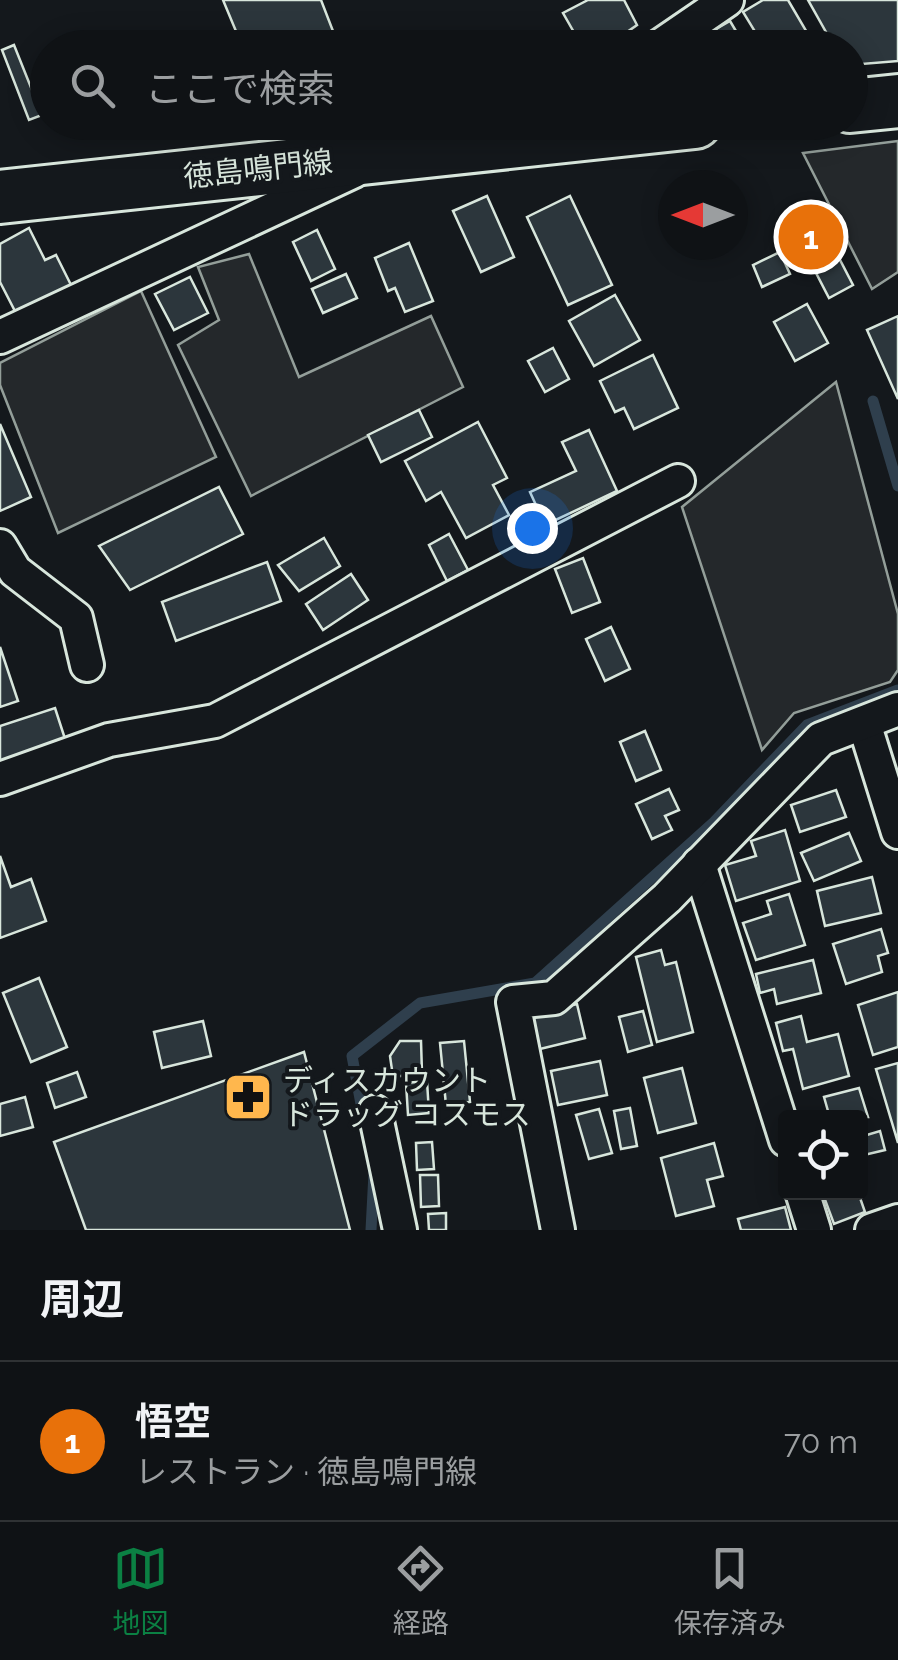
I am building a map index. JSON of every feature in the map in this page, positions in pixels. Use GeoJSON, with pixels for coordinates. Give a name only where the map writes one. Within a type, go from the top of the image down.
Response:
{"type":"FeatureCollection","features":[{"type":"Feature","properties":{"kind":"main road"},"geometry":{"type":"LineString","coordinates":[[868,104],[898,101]]}},
{"type":"Feature","properties":{"kind":"main road","name":"徳島鳴門線"},"geometry":{"type":"LineString","coordinates":[[0,197],[388,156],[485,140]]}},
{"type":"Feature","properties":{"kind":"street"},"geometry":{"type":"LineString","coordinates":[[684,30],[728,0]]}},
{"type":"Feature","properties":{"kind":"street"},"geometry":{"type":"LineString","coordinates":[[0,337],[388,156]]}},
{"type":"Feature","properties":{"kind":"street"},"geometry":{"type":"LineString","coordinates":[[0,779],[109,740],[216,721],[678,480]]}},
{"type":"Feature","properties":{"kind":"street"},"geometry":{"type":"LineString","coordinates":[[0,546],[15,572],[76,618],[88,665]]}},
{"type":"Feature","properties":{"kind":"street"},"geometry":{"type":"LineString","coordinates":[[558,1230],[513,1002],[554,998],[699,864],[822,739],[898,708]]}},
{"type":"Feature","properties":{"kind":"street"},"geometry":{"type":"LineString","coordinates":[[864,723],[898,832]]}},
{"type":"Feature","properties":{"kind":"street"},"geometry":{"type":"LineString","coordinates":[[699,864],[778,1115]]}},
{"type":"Feature","properties":{"kind":"street"},"geometry":{"type":"LineString","coordinates":[[375,1112],[400,1230]]}},
{"type":"Feature","properties":{"kind":"street"},"geometry":{"type":"LineString","coordinates":[[805,1200],[814,1230]]}},
{"type":"Feature","properties":{"kind":"street"},"geometry":{"type":"LineString","coordinates":[[872,1230],[898,1221]]}},
{"type":"Feature","properties":{"kind":"shaded area"},"geometry":{"type":"Polygon","coordinates":[[[898,141],[898,272],[872,289],[803,153],[898,141]]]}},
{"type":"Feature","properties":{"kind":"shaded area"},"geometry":{"type":"Polygon","coordinates":[[[249,254],[299,377],[431,316],[463,387],[251,496],[178,345],[219,320],[198,267],[249,254]]]}},
{"type":"Feature","properties":{"kind":"shaded area"},"geometry":{"type":"Polygon","coordinates":[[[141,291],[216,457],[58,533],[0,385],[0,363],[141,291]]]}},
{"type":"Feature","properties":{"kind":"shaded area"},"geometry":{"type":"Polygon","coordinates":[[[836,382],[898,614],[898,670],[890,682],[794,713],[762,750],[682,507],[836,382]]]}},
{"type":"Feature","properties":{"kind":"building"},"geometry":{"type":"Polygon","coordinates":[[[223,0],[321,0],[333,30],[236,30],[223,0]]]}},
{"type":"Feature","properties":{"kind":"building"},"geometry":{"type":"Polygon","coordinates":[[[588,0],[624,0],[637,25],[630,30],[573,30],[563,13],[588,0]]]}},
{"type":"Feature","properties":{"kind":"building"},"geometry":{"type":"Polygon","coordinates":[[[763,0],[788,0],[806,30],[754,30],[743,12],[763,0]]]}},
{"type":"Feature","properties":{"kind":"building"},"geometry":{"type":"Polygon","coordinates":[[[808,0],[898,0],[898,61],[868,64],[868,30],[825,30],[808,0]]]}},
{"type":"Feature","properties":{"kind":"building"},"geometry":{"type":"Polygon","coordinates":[[[730,21],[735,30],[714,30],[730,21]]]}},
{"type":"Feature","properties":{"kind":"building"},"geometry":{"type":"Polygon","coordinates":[[[14,45],[30,85],[30,120],[29,120],[2,50],[14,45]]]}},
{"type":"Feature","properties":{"kind":"building"},"geometry":{"type":"Polygon","coordinates":[[[487,196],[514,257],[481,272],[453,211],[487,196]]]}},
{"type":"Feature","properties":{"kind":"building"},"geometry":{"type":"Polygon","coordinates":[[[570,196],[612,285],[568,305],[527,217],[570,196]]]}},
{"type":"Feature","properties":{"kind":"building"},"geometry":{"type":"Polygon","coordinates":[[[810,202],[853,285],[829,298],[786,215],[810,202]]]}},
{"type":"Feature","properties":{"kind":"building"},"geometry":{"type":"Polygon","coordinates":[[[29,228],[45,260],[56,255],[72,287],[17,315],[0,282],[0,244],[29,228]]]}},
{"type":"Feature","properties":{"kind":"building"},"geometry":{"type":"Polygon","coordinates":[[[317,230],[335,269],[311,281],[293,242],[317,230]]]}},
{"type":"Feature","properties":{"kind":"building"},"geometry":{"type":"Polygon","coordinates":[[[409,243],[433,301],[405,312],[395,288],[388,291],[375,258],[409,243]]]}},
{"type":"Feature","properties":{"kind":"building"},"geometry":{"type":"Polygon","coordinates":[[[780,252],[790,274],[762,287],[753,265],[780,252]]]}},
{"type":"Feature","properties":{"kind":"building"},"geometry":{"type":"Polygon","coordinates":[[[346,274],[357,298],[323,313],[312,289],[346,274]]]}},
{"type":"Feature","properties":{"kind":"building"},"geometry":{"type":"Polygon","coordinates":[[[190,277],[208,313],[174,330],[155,294],[190,277]]]}},
{"type":"Feature","properties":{"kind":"building"},"geometry":{"type":"Polygon","coordinates":[[[615,295],[640,340],[594,366],[569,321],[615,295]]]}},
{"type":"Feature","properties":{"kind":"building"},"geometry":{"type":"Polygon","coordinates":[[[807,304],[828,343],[795,361],[774,322],[807,304]]]}},
{"type":"Feature","properties":{"kind":"building"},"geometry":{"type":"Polygon","coordinates":[[[898,316],[898,399],[867,330],[898,316]]]}},
{"type":"Feature","properties":{"kind":"building"},"geometry":{"type":"Polygon","coordinates":[[[553,348],[569,379],[545,392],[528,361],[553,348]]]}},
{"type":"Feature","properties":{"kind":"building"},"geometry":{"type":"Polygon","coordinates":[[[653,355],[678,408],[634,429],[624,408],[615,412],[600,381],[653,355]]]}},
{"type":"Feature","properties":{"kind":"building"},"geometry":{"type":"Polygon","coordinates":[[[419,410],[432,437],[381,462],[368,435],[419,410]]]}},
{"type":"Feature","properties":{"kind":"building"},"geometry":{"type":"Polygon","coordinates":[[[478,422],[507,478],[493,485],[509,515],[466,538],[441,492],[426,501],[405,461],[478,422]]]}},
{"type":"Feature","properties":{"kind":"building"},"geometry":{"type":"Polygon","coordinates":[[[0,424],[31,497],[0,511],[0,424]]]}},
{"type":"Feature","properties":{"kind":"building"},"geometry":{"type":"Polygon","coordinates":[[[589,430],[617,491],[545,525],[530,492],[576,471],[562,442],[589,430]]]}},
{"type":"Feature","properties":{"kind":"building"},"geometry":{"type":"Polygon","coordinates":[[[219,487],[243,534],[130,590],[99,546],[219,487]]]}},
{"type":"Feature","properties":{"kind":"building"},"geometry":{"type":"Polygon","coordinates":[[[449,534],[468,570],[447,581],[429,545],[449,534]]]}},
{"type":"Feature","properties":{"kind":"building"},"geometry":{"type":"Polygon","coordinates":[[[324,538],[340,566],[299,591],[278,565],[324,538]]]}},
{"type":"Feature","properties":{"kind":"building"},"geometry":{"type":"Polygon","coordinates":[[[583,558],[600,602],[572,613],[555,569],[583,558]]]}},
{"type":"Feature","properties":{"kind":"building"},"geometry":{"type":"Polygon","coordinates":[[[267,562],[281,601],[176,641],[162,602],[267,562]]]}},
{"type":"Feature","properties":{"kind":"building"},"geometry":{"type":"Polygon","coordinates":[[[351,574],[368,600],[323,630],[306,604],[351,574]]]}},
{"type":"Feature","properties":{"kind":"building"},"geometry":{"type":"Polygon","coordinates":[[[611,627],[630,669],[605,681],[586,639],[611,627]]]}},
{"type":"Feature","properties":{"kind":"building"},"geometry":{"type":"Polygon","coordinates":[[[0,647],[18,701],[0,707],[0,647]]]}},
{"type":"Feature","properties":{"kind":"building"},"geometry":{"type":"Polygon","coordinates":[[[55,708],[67,745],[0,766],[0,726],[55,708]]]}},
{"type":"Feature","properties":{"kind":"building"},"geometry":{"type":"Polygon","coordinates":[[[645,731],[661,770],[636,781],[620,742],[645,731]]]}},
{"type":"Feature","properties":{"kind":"building"},"geometry":{"type":"Polygon","coordinates":[[[669,789],[679,810],[665,816],[672,830],[652,839],[636,804],[669,789]]]}},
{"type":"Feature","properties":{"kind":"building"},"geometry":{"type":"Polygon","coordinates":[[[836,790],[846,817],[800,832],[791,805],[836,790]]]}},
{"type":"Feature","properties":{"kind":"building"},"geometry":{"type":"Polygon","coordinates":[[[785,830],[800,881],[736,901],[725,865],[756,856],[751,841],[785,830]]]}},
{"type":"Feature","properties":{"kind":"building"},"geometry":{"type":"Polygon","coordinates":[[[849,833],[861,861],[814,881],[801,853],[849,833]]]}},
{"type":"Feature","properties":{"kind":"building"},"geometry":{"type":"Polygon","coordinates":[[[0,856],[11,887],[31,879],[46,921],[0,938],[0,856]]]}},
{"type":"Feature","properties":{"kind":"building"},"geometry":{"type":"Polygon","coordinates":[[[872,877],[881,913],[825,926],[817,891],[872,877]]]}},
{"type":"Feature","properties":{"kind":"building"},"geometry":{"type":"Polygon","coordinates":[[[789,894],[805,945],[756,960],[743,923],[771,914],[767,901],[789,894]]]}},
{"type":"Feature","properties":{"kind":"building"},"geometry":{"type":"Polygon","coordinates":[[[881,929],[888,953],[878,956],[882,972],[846,984],[833,944],[881,929]]]}},
{"type":"Feature","properties":{"kind":"building"},"geometry":{"type":"Polygon","coordinates":[[[661,950],[665,965],[676,962],[693,1032],[657,1042],[636,957],[661,950]]]}},
{"type":"Feature","properties":{"kind":"building"},"geometry":{"type":"Polygon","coordinates":[[[813,960],[821,993],[777,1004],[774,989],[760,993],[756,974],[813,960]]]}},
{"type":"Feature","properties":{"kind":"building"},"geometry":{"type":"Polygon","coordinates":[[[39,978],[67,1047],[31,1062],[3,993],[39,978]]]}},
{"type":"Feature","properties":{"kind":"building"},"geometry":{"type":"Polygon","coordinates":[[[898,992],[898,1047],[873,1055],[858,1005],[898,992]]]}},
{"type":"Feature","properties":{"kind":"building"},"geometry":{"type":"Polygon","coordinates":[[[577,1004],[585,1038],[540,1049],[531,1015],[577,1004]]]}},
{"type":"Feature","properties":{"kind":"building"},"geometry":{"type":"Polygon","coordinates":[[[643,1011],[652,1045],[628,1052],[619,1017],[643,1011]]]}},
{"type":"Feature","properties":{"kind":"building"},"geometry":{"type":"Polygon","coordinates":[[[801,1016],[807,1042],[838,1034],[849,1076],[803,1089],[793,1049],[783,1051],[776,1023],[801,1016]]]}},
{"type":"Feature","properties":{"kind":"building"},"geometry":{"type":"Polygon","coordinates":[[[203,1021],[211,1056],[162,1068],[154,1032],[203,1021]]]}},
{"type":"Feature","properties":{"kind":"building"},"geometry":{"type":"Polygon","coordinates":[[[400,1041],[421,1041],[422,1073],[393,1077],[390,1056],[400,1041]]]}},
{"type":"Feature","properties":{"kind":"building"},"geometry":{"type":"Polygon","coordinates":[[[464,1041],[470,1102],[446,1105],[440,1043],[464,1041]]]}},
{"type":"Feature","properties":{"kind":"building","name":"ディスカウント ドラッグ コスモス"},"geometry":{"type":"Polygon","coordinates":[[[304,1052],[350,1230],[86,1230],[54,1142],[304,1052]]]}},
{"type":"Feature","properties":{"kind":"building"},"geometry":{"type":"Polygon","coordinates":[[[600,1061],[607,1095],[558,1105],[551,1071],[600,1061]]]}},
{"type":"Feature","properties":{"kind":"building"},"geometry":{"type":"Polygon","coordinates":[[[898,1063],[898,1143],[876,1069],[898,1063]]]}},
{"type":"Feature","properties":{"kind":"building"},"geometry":{"type":"Polygon","coordinates":[[[682,1068],[696,1123],[658,1133],[644,1078],[682,1068]]]}},
{"type":"Feature","properties":{"kind":"building"},"geometry":{"type":"Polygon","coordinates":[[[77,1072],[86,1097],[55,1108],[47,1083],[77,1072]]]}},
{"type":"Feature","properties":{"kind":"building"},"geometry":{"type":"Polygon","coordinates":[[[427,1081],[429,1113],[408,1115],[406,1083],[427,1081]]]}},
{"type":"Feature","properties":{"kind":"building"},"geometry":{"type":"Polygon","coordinates":[[[859,1088],[866,1110],[828,1110],[824,1097],[859,1088]]]}},
{"type":"Feature","properties":{"kind":"building"},"geometry":{"type":"Polygon","coordinates":[[[25,1097],[33,1127],[0,1136],[0,1104],[25,1097]]]}},
{"type":"Feature","properties":{"kind":"building"},"geometry":{"type":"Polygon","coordinates":[[[630,1108],[637,1146],[621,1149],[614,1111],[630,1108]]]}},
{"type":"Feature","properties":{"kind":"building"},"geometry":{"type":"Polygon","coordinates":[[[599,1109],[612,1153],[589,1159],[576,1115],[599,1109]]]}},
{"type":"Feature","properties":{"kind":"building"},"geometry":{"type":"Polygon","coordinates":[[[880,1131],[885,1150],[868,1154],[868,1135],[880,1131]]]}},
{"type":"Feature","properties":{"kind":"building"},"geometry":{"type":"Polygon","coordinates":[[[432,1142],[434,1169],[417,1170],[416,1143],[432,1142]]]}},
{"type":"Feature","properties":{"kind":"building"},"geometry":{"type":"Polygon","coordinates":[[[714,1143],[723,1176],[707,1180],[714,1206],[676,1216],[661,1158],[714,1143]]]}},
{"type":"Feature","properties":{"kind":"building"},"geometry":{"type":"Polygon","coordinates":[[[420,1175],[438,1175],[439,1206],[421,1207],[420,1175]]]}},
{"type":"Feature","properties":{"kind":"building"},"geometry":{"type":"Polygon","coordinates":[[[825,1200],[861,1200],[865,1212],[834,1224],[825,1200]]]}},
{"type":"Feature","properties":{"kind":"building"},"geometry":{"type":"Polygon","coordinates":[[[785,1207],[791,1230],[741,1230],[738,1219],[785,1207]]]}},
{"type":"Feature","properties":{"kind":"building"},"geometry":{"type":"Polygon","coordinates":[[[446,1213],[446,1230],[429,1230],[428,1214],[446,1213]]]}},
{"type":"Feature","properties":{"kind":"waterway"},"geometry":{"type":"LineString","coordinates":[[873,401],[898,486]]}},
{"type":"Feature","properties":{"kind":"waterway"},"geometry":{"type":"LineString","coordinates":[[364,1120],[352,1056],[420,1003],[535,983],[714,822],[807,725],[898,690]]}},
{"type":"Feature","properties":{"kind":"waterway"},"geometry":{"type":"LineString","coordinates":[[371,1230],[374,1173]]}},
{"type":"Feature","properties":{"kind":"place","name":"悟空"},"geometry":{"type":"Point","coordinates":[811,237]}},
{"type":"Feature","properties":{"kind":"place","name":"ディスカウント ドラッグ コスモス"},"geometry":{"type":"Point","coordinates":[248,1097]}}]}
